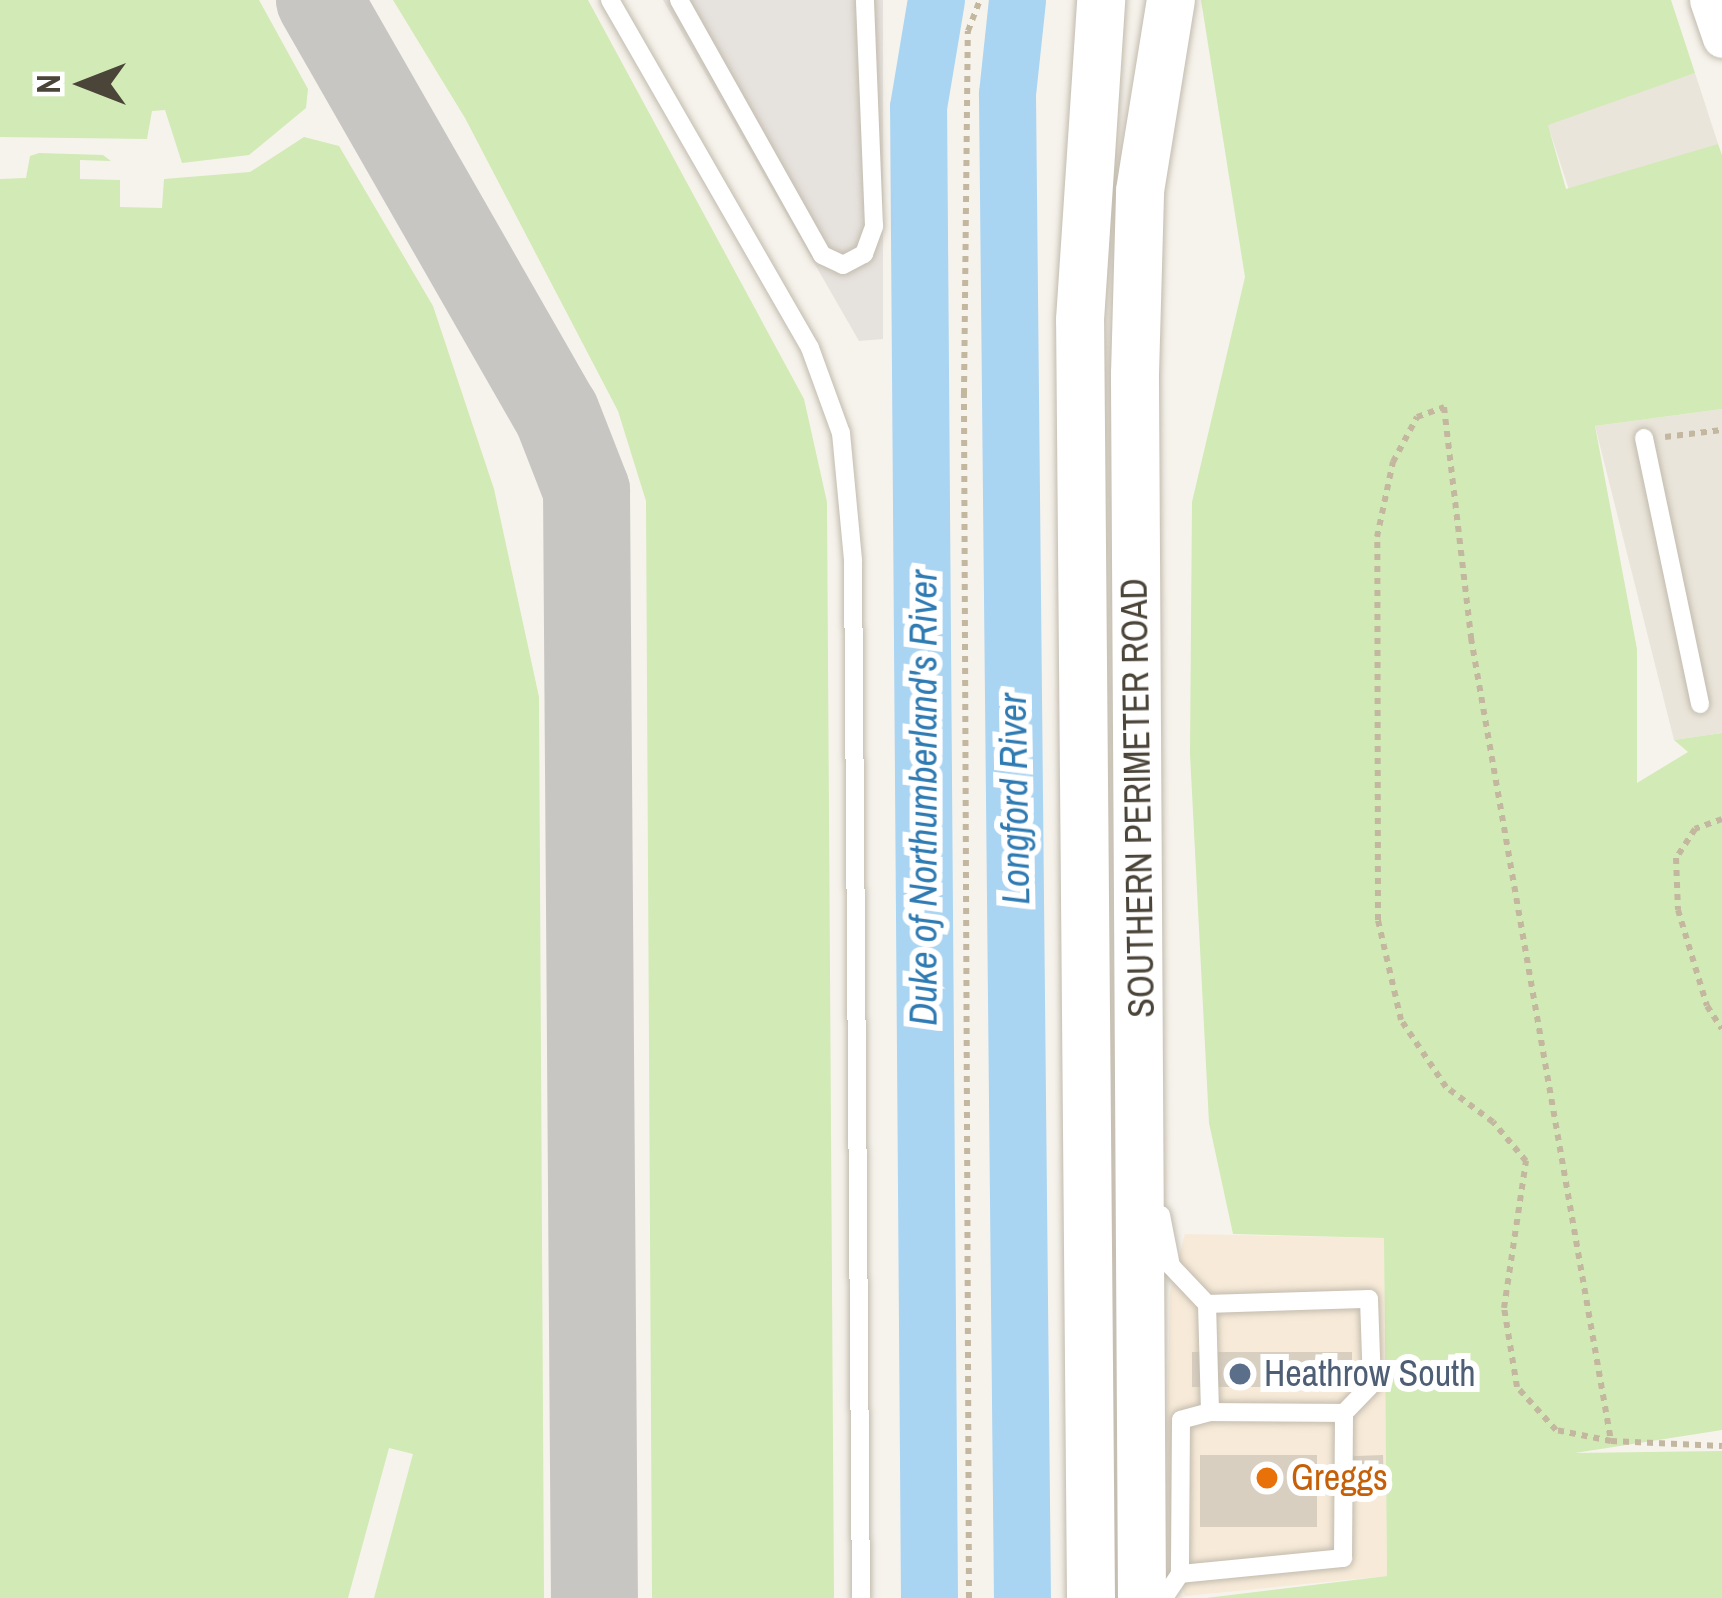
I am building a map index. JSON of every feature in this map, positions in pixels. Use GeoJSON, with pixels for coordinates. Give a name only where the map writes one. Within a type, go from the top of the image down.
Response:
{"type":"FeatureCollection","features":[{"type":"Feature","properties":{"kind":"street","name":"SOUTHERN PERIMETER ROAD"},"geometry":{"type":"LineString","coordinates":[[1091,1598],[1081,320],[1101,0]]}},
{"type":"Feature","properties":{"kind":"street","name":"SOUTHERN PERIMETER ROAD"},"geometry":{"type":"LineString","coordinates":[[1161,1586],[1141,1019],[1140,191],[1172,0]]}},
{"type":"Feature","properties":{"kind":"street"},"geometry":{"type":"LineString","coordinates":[[1709,0],[1722,38]]}},
{"type":"Feature","properties":{"kind":"lane"},"geometry":{"type":"LineString","coordinates":[[610,0],[810,348],[842,433],[853,561],[861,1598]]}},
{"type":"Feature","properties":{"kind":"lane"},"geometry":{"type":"LineString","coordinates":[[679,0],[822,255],[843,265],[864,254],[874,226],[865,0]]}},
{"type":"Feature","properties":{"kind":"lane"},"geometry":{"type":"LineString","coordinates":[[1644,438],[1700,704]]}},
{"type":"Feature","properties":{"kind":"lane"},"geometry":{"type":"LineString","coordinates":[[1669,563],[1693,559]]}},
{"type":"Feature","properties":{"kind":"lane"},"geometry":{"type":"LineString","coordinates":[[1141,1019],[1171,1266],[1207,1304],[1210,1412]]}},
{"type":"Feature","properties":{"kind":"lane"},"geometry":{"type":"LineString","coordinates":[[1161,1586],[1343,1558],[1344,1413],[1372,1384],[1369,1298],[1207,1304]]}},
{"type":"Feature","properties":{"kind":"lane"},"geometry":{"type":"LineString","coordinates":[[1164,1598],[1161,1586],[1181,1420],[1210,1412],[1344,1413]]}},
{"type":"Feature","properties":{"kind":"path"},"geometry":{"type":"LineString","coordinates":[[969,1598],[964,394],[968,31],[980,0]]}},
{"type":"Feature","properties":{"kind":"path"},"geometry":{"type":"LineString","coordinates":[[1611,1441],[1471,638],[1444,407],[1417,416],[1393,462],[1377,537],[1378,920],[1401,1020],[1446,1087],[1493,1122],[1526,1161],[1504,1308],[1517,1387],[1556,1430],[1611,1441],[1722,1446]]}},
{"type":"Feature","properties":{"kind":"path"},"geometry":{"type":"LineString","coordinates":[[1644,438],[1722,430]]}},
{"type":"Feature","properties":{"kind":"path"},"geometry":{"type":"LineString","coordinates":[[1721,1027],[1678,910],[1676,858],[1696,829],[1722,820]]}},
{"type":"Feature","properties":{"kind":"shaded area"},"geometry":{"type":"Polygon","coordinates":[[[663,0],[883,0],[883,339],[859,341],[663,0]]]}},
{"type":"Feature","properties":{"kind":"shaded area"},"geometry":{"type":"Polygon","coordinates":[[[1695,73],[1718,144],[1570,193],[1547,121],[1695,73]]]}},
{"type":"Feature","properties":{"kind":"shaded area"},"geometry":{"type":"Polygon","coordinates":[[[1722,409],[1722,733],[1674,740],[1595,426],[1722,409]]]}},
{"type":"Feature","properties":{"kind":"shaded area"},"geometry":{"type":"Polygon","coordinates":[[[1185,1234],[1384,1238],[1387,1576],[1185,1596],[1170,1548],[1167,1426],[1170,1292],[1185,1234]]]}},
{"type":"Feature","properties":{"kind":"green space"},"geometry":{"type":"Polygon","coordinates":[[[0,0],[259,0],[308,89],[306,108],[249,155],[182,163],[165,110],[152,111],[147,139],[0,137],[0,0]]]}},
{"type":"Feature","properties":{"kind":"green space"},"geometry":{"type":"Polygon","coordinates":[[[393,0],[588,0],[804,399],[827,502],[834,1598],[652,1598],[646,501],[618,411],[465,118],[393,0]]]}},
{"type":"Feature","properties":{"kind":"green space"},"geometry":{"type":"Polygon","coordinates":[[[1201,0],[1671,0],[1695,73],[1548,125],[1566,189],[1718,144],[1722,155],[1722,409],[1595,426],[1637,649],[1637,783],[1688,752],[1674,740],[1722,733],[1722,1430],[1575,1453],[1722,1451],[1722,1598],[1206,1598],[1387,1576],[1384,1238],[1233,1234],[1209,1123],[1190,754],[1192,502],[1245,277],[1201,0]]]}},
{"type":"Feature","properties":{"kind":"green space"},"geometry":{"type":"Polygon","coordinates":[[[304,137],[339,146],[433,306],[494,489],[539,697],[544,1598],[374,1598],[413,1454],[389,1448],[348,1598],[0,1598],[0,179],[26,178],[30,156],[39,153],[103,155],[111,161],[80,160],[80,179],[120,180],[120,207],[162,208],[164,179],[250,172],[304,137]]]}},
{"type":"Feature","properties":{"kind":"building"},"geometry":{"type":"Polygon","coordinates":[[[1192,1352],[1352,1352],[1352,1387],[1192,1387],[1192,1352]]]}},
{"type":"Feature","properties":{"kind":"building"},"geometry":{"type":"Polygon","coordinates":[[[1200,1455],[1317,1455],[1317,1527],[1200,1527],[1200,1455]]]}},
{"type":"Feature","properties":{"kind":"building"},"geometry":{"type":"Polygon","coordinates":[[[1383,1455],[1384,1491],[1351,1492],[1350,1456],[1383,1455]]]}},
{"type":"Feature","properties":{"kind":"waterway","name":"Duke of Northumberland's River"},"geometry":{"type":"LineString","coordinates":[[929,1598],[918,107],[936,0]]}},
{"type":"Feature","properties":{"kind":"waterway","name":"Longford River"},"geometry":{"type":"LineString","coordinates":[[1017,0],[1007,94],[1022,1598]]}},
{"type":"Feature","properties":{"kind":"taxiway"},"geometry":{"type":"LineString","coordinates":[[319,0],[556,413],[586,490],[594,1598]]}},
{"type":"Feature","properties":{"kind":"place","name":"Heathrow South"},"geometry":{"type":"Point","coordinates":[1240,1374]}},
{"type":"Feature","properties":{"kind":"place","name":"Greggs"},"geometry":{"type":"Point","coordinates":[1267,1478]}}]}
